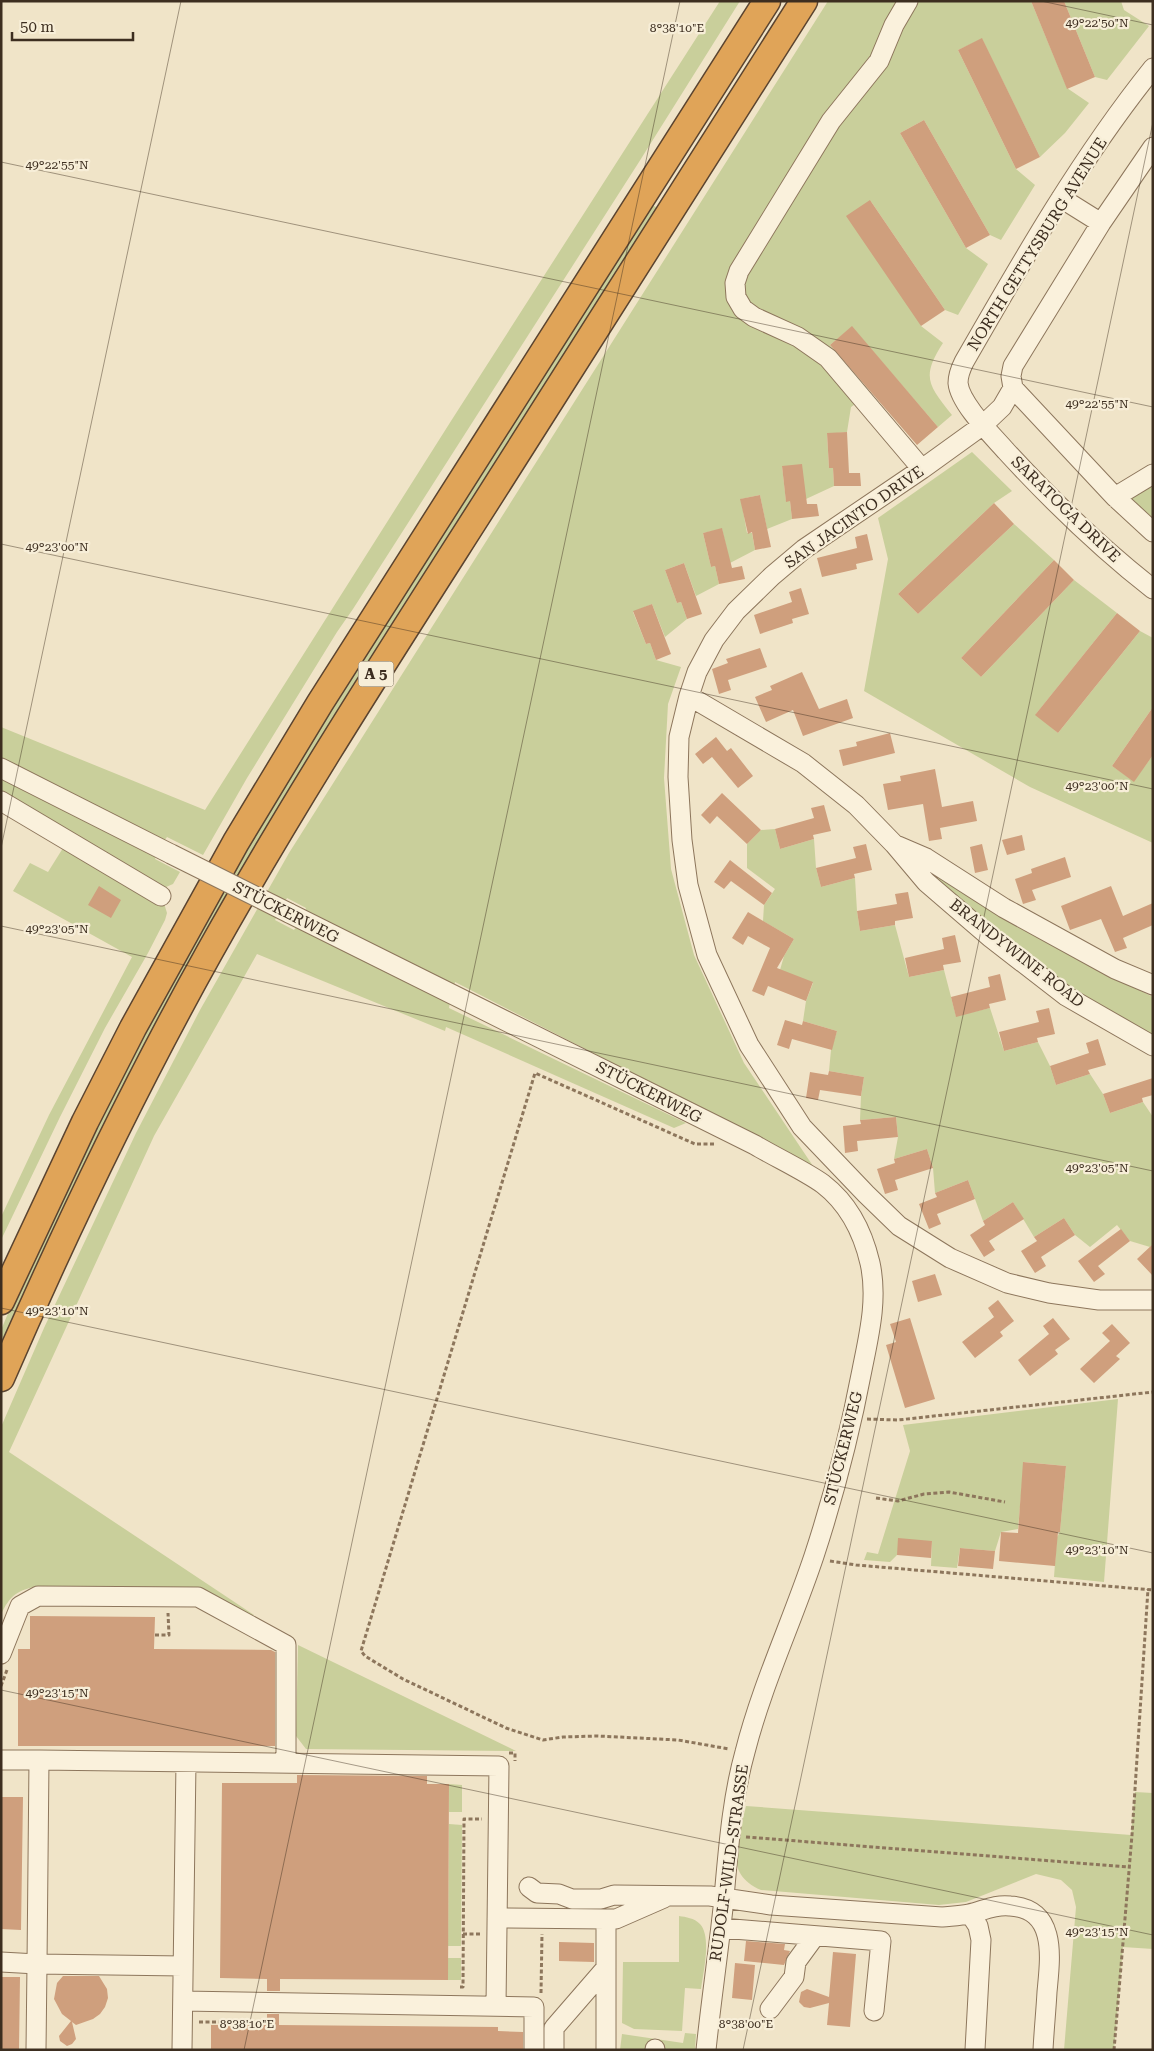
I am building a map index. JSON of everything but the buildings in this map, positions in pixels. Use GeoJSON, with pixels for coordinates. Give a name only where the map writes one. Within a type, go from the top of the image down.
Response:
{"type":"FeatureCollection","features":[{"type":"Feature","properties":{"kind":"highway","name":"A 5"},"geometry":{"type":"LineString","coordinates":[[1,1301],[56,1182],[107,1079],[182,938],[242,833],[320,703],[767,1]]}},
{"type":"Feature","properties":{"kind":"highway","name":"A 5"},"geometry":{"type":"LineString","coordinates":[[1,1378],[50,1267],[117,1128],[203,964],[268,848],[381,666],[804,1]]}},
{"type":"Feature","properties":{"kind":"street"},"geometry":{"type":"LineString","coordinates":[[908,1],[894,25],[879,61],[836,114],[817,143],[739,271],[735,283],[736,297],[743,309],[754,317],[798,337],[828,358],[922,469]]}},
{"type":"Feature","properties":{"kind":"street","name":"NORTH GETTYSBURG AVENUE"},"geometry":{"type":"LineString","coordinates":[[982,425],[962,395],[958,384],[959,373],[1010,281],[1061,198],[1153,68]]}},
{"type":"Feature","properties":{"kind":"street"},"geometry":{"type":"LineString","coordinates":[[1153,148],[1102,223],[1013,366],[1011,376],[1014,388],[1115,497],[1153,532]]}},
{"type":"Feature","properties":{"kind":"street"},"geometry":{"type":"LineString","coordinates":[[1061,198],[1102,223]]}},
{"type":"Feature","properties":{"kind":"street"},"geometry":{"type":"LineString","coordinates":[[982,425],[1002,407],[1014,388]]}},
{"type":"Feature","properties":{"kind":"street","name":"SAN JACINTO DRIVE"},"geometry":{"type":"LineString","coordinates":[[982,425],[922,469],[804,549],[772,576],[736,612],[714,640],[688,696],[679,737],[678,777],[682,840],[688,885],[707,955],[749,1045],[802,1127],[899,1226],[950,1258],[1007,1283],[1050,1293],[1099,1300],[1153,1300]]}},
{"type":"Feature","properties":{"kind":"street","name":"SARATOGA DRIVE"},"geometry":{"type":"LineString","coordinates":[[982,425],[1055,504],[1119,562],[1153,589]]}},
{"type":"Feature","properties":{"kind":"street"},"geometry":{"type":"LineString","coordinates":[[1115,497],[1153,474]]}},
{"type":"Feature","properties":{"kind":"street","name":"BRANDYWINE ROAD"},"geometry":{"type":"LineString","coordinates":[[688,696],[803,763],[856,805],[894,844],[926,882],[992,938],[1066,996],[1153,1046]]}},
{"type":"Feature","properties":{"kind":"street","name":"STÜCKERWEG"},"geometry":{"type":"LineString","coordinates":[[1,768],[755,1146],[824,1184],[848,1209],[862,1232],[870,1264],[873,1283],[873,1312],[853,1418],[835,1488],[814,1557],[768,1680]]}},
{"type":"Feature","properties":{"kind":"street"},"geometry":{"type":"LineString","coordinates":[[1,801],[161,896]]}},
{"type":"Feature","properties":{"kind":"street","name":"BRANDYWINE ROAD"},"geometry":{"type":"LineString","coordinates":[[894,844],[926,858],[1004,908],[1115,969],[1153,985]]}},
{"type":"Feature","properties":{"kind":"street"},"geometry":{"type":"LineString","coordinates":[[4,1662],[20,1606],[38,1596],[198,1597],[286,1645],[286,1764]]}},
{"type":"Feature","properties":{"kind":"street","name":"RUDOLF-WILD-STRASSE"},"geometry":{"type":"LineString","coordinates":[[706,2050],[737,1787],[745,1751],[768,1680]]}},
{"type":"Feature","properties":{"kind":"street"},"geometry":{"type":"LineString","coordinates":[[1,1760],[499,1766],[496,2006]]}},
{"type":"Feature","properties":{"kind":"street"},"geometry":{"type":"LineString","coordinates":[[36,2050],[39,1760]]}},
{"type":"Feature","properties":{"kind":"street"},"geometry":{"type":"LineString","coordinates":[[182,2050],[186,1762]]}},
{"type":"Feature","properties":{"kind":"street"},"geometry":{"type":"LineString","coordinates":[[529,1887],[537,1893],[559,1894],[569,1889],[601,1889],[614,1894],[724,1897],[772,1906],[942,1917],[970,1914],[988,1908],[1011,1906],[1024,1908],[1034,1915],[1045,1929],[1050,1942],[1043,2050]]}},
{"type":"Feature","properties":{"kind":"street"},"geometry":{"type":"LineString","coordinates":[[497,1918],[616,1919],[672,1895]]}},
{"type":"Feature","properties":{"kind":"street"},"geometry":{"type":"LineString","coordinates":[[970,1914],[978,1926],[981,1940],[975,2050]]}},
{"type":"Feature","properties":{"kind":"street"},"geometry":{"type":"LineString","coordinates":[[606,1919],[606,2050]]}},
{"type":"Feature","properties":{"kind":"street"},"geometry":{"type":"LineString","coordinates":[[721,1928],[881,1941],[874,2011]]}},
{"type":"Feature","properties":{"kind":"street"},"geometry":{"type":"LineString","coordinates":[[770,2009],[794,1977],[796,1962],[815,1936]]}},
{"type":"Feature","properties":{"kind":"street"},"geometry":{"type":"LineString","coordinates":[[1,1962],[184,1966]]}},
{"type":"Feature","properties":{"kind":"street"},"geometry":{"type":"LineString","coordinates":[[554,2050],[554,2028],[606,1968]]}},
{"type":"Feature","properties":{"kind":"street"},"geometry":{"type":"LineString","coordinates":[[183,2001],[534,2007],[534,2050]]}},
{"type":"Feature","properties":{"kind":"path"},"geometry":{"type":"LineString","coordinates":[[720,1145],[695,1144],[535,1073],[361,1651],[365,1656],[403,1679],[506,1728],[543,1740],[563,1737],[598,1736],[678,1740],[745,1751]]}},
{"type":"Feature","properties":{"kind":"path"},"geometry":{"type":"LineString","coordinates":[[853,1418],[898,1420],[1153,1392]]}},
{"type":"Feature","properties":{"kind":"path"},"geometry":{"type":"LineString","coordinates":[[876,1498],[898,1501],[924,1494],[949,1492],[1006,1502]]}},
{"type":"Feature","properties":{"kind":"path"},"geometry":{"type":"LineString","coordinates":[[814,1557],[856,1565],[1150,1590],[1114,2050]]}},
{"type":"Feature","properties":{"kind":"path"},"geometry":{"type":"LineString","coordinates":[[155,1635],[168,1635],[168,1597]]}},
{"type":"Feature","properties":{"kind":"path"},"geometry":{"type":"LineString","coordinates":[[1,1686],[4,1662]]}},
{"type":"Feature","properties":{"kind":"path"},"geometry":{"type":"LineString","coordinates":[[506,1753],[515,1753],[515,1763]]}},
{"type":"Feature","properties":{"kind":"path"},"geometry":{"type":"LineString","coordinates":[[453,1987],[463,1987],[464,1819],[499,1819]]}},
{"type":"Feature","properties":{"kind":"path"},"geometry":{"type":"LineString","coordinates":[[730,1836],[1129,1867]]}},
{"type":"Feature","properties":{"kind":"path"},"geometry":{"type":"LineString","coordinates":[[183,2022],[265,2022],[265,2002]]}},
{"type":"Feature","properties":{"kind":"green space"},"geometry":{"type":"Polygon","coordinates":[[[720,1],[740,1],[639,162],[337,632],[247,778],[203,855],[167,837],[164,841],[1,760],[1,727],[205,810],[720,1]]]}},
{"type":"Feature","properties":{"kind":"green space"},"geometry":{"type":"Polygon","coordinates":[[[828,1],[1031,1],[1067,88],[1089,103],[1065,133],[1040,157],[982,39],[958,50],[1016,169],[1035,185],[1001,240],[990,235],[924,120],[900,133],[966,248],[988,264],[958,315],[945,310],[870,200],[921,326],[943,343],[932,364],[930,380],[937,396],[952,415],[938,427],[852,327],[830,345],[871,393],[851,407],[847,432],[827,434],[829,468],[833,468],[834,486],[806,499],[782,466],[786,501],[790,501],[792,519],[767,529],[760,495],[741,499],[747,533],[752,533],[755,550],[730,563],[722,529],[703,533],[711,567],[715,566],[719,584],[696,596],[684,563],[665,570],[677,603],[681,602],[687,619],[665,637],[652,604],[633,612],[646,644],[650,643],[656,660],[681,667],[668,704],[664,778],[671,869],[694,955],[744,1063],[813,1166],[455,982],[454,987],[305,912],[306,908],[287,898],[275,920],[294,930],[297,926],[450,1002],[449,1008],[686,1123],[674,1128],[446,1027],[445,1031],[257,954],[154,1136],[9,1452],[254,1615],[242,1618],[186,1588],[40,1586],[15,1594],[7,1603],[1,1615],[1,1427],[44,1328],[136,1133],[200,1010],[289,853],[828,1]]]}},
{"type":"Feature","properties":{"kind":"green space"},"geometry":{"type":"Polygon","coordinates":[[[1064,1],[1121,1],[1124,10],[1149,26],[1107,80],[1095,77],[1064,1]]]}},
{"type":"Feature","properties":{"kind":"green space"},"geometry":{"type":"Polygon","coordinates":[[[652,205],[658,208],[354,684],[304,764],[221,906],[154,1029],[90,1154],[1,1345],[1,1330],[12,1304],[98,1125],[169,987],[249,845],[332,708],[652,205]]]}},
{"type":"Feature","properties":{"kind":"green space"},"geometry":{"type":"Polygon","coordinates":[[[972,452],[1012,491],[994,503],[898,594],[918,614],[1014,524],[1054,560],[961,658],[981,677],[1074,580],[1117,613],[1036,714],[1058,733],[1140,631],[1153,638],[1153,707],[1112,766],[1134,781],[1153,755],[1153,843],[1030,787],[864,691],[888,559],[878,518],[972,452]]]}},
{"type":"Feature","properties":{"kind":"green space"},"geometry":{"type":"Polygon","coordinates":[[[1153,474],[1153,532],[1115,497],[1153,474]]]}},
{"type":"Feature","properties":{"kind":"green space"},"geometry":{"type":"Polygon","coordinates":[[[1,776],[156,856],[155,859],[180,872],[173,884],[166,887],[163,900],[167,913],[165,920],[105,1028],[1,1240],[1,1217],[49,1115],[132,957],[13,891],[30,863],[48,872],[68,840],[1,805],[1,776]]]}},
{"type":"Feature","properties":{"kind":"green space"},"geometry":{"type":"Polygon","coordinates":[[[775,829],[780,849],[814,839],[816,868],[821,887],[855,878],[860,931],[895,925],[909,977],[944,970],[956,1016],[990,1008],[1004,1051],[1038,1042],[1050,1066],[1056,1085],[1090,1074],[1103,1094],[1110,1113],[1143,1102],[1153,1117],[1153,1244],[1150,1247],[1130,1241],[1117,1225],[1090,1247],[1075,1235],[1064,1218],[1034,1237],[1013,1202],[983,1221],[968,1180],[935,1193],[933,1168],[927,1149],[894,1159],[898,1137],[896,1117],[860,1120],[864,1077],[829,1071],[831,1050],[837,1031],[803,1021],[806,1001],[813,983],[780,970],[784,956],[794,939],[763,921],[764,905],[775,889],[747,868],[747,844],[761,830],[775,829]]]}},
{"type":"Feature","properties":{"kind":"green space"},"geometry":{"type":"Polygon","coordinates":[[[921,862],[989,910],[1064,952],[1153,997],[1153,1038],[1074,991],[999,934],[920,865],[921,862]]]}},
{"type":"Feature","properties":{"kind":"green space"},"geometry":{"type":"Polygon","coordinates":[[[1118,1399],[1104,1582],[1054,1577],[1066,1466],[1024,1462],[1018,1529],[1001,1532],[995,1551],[960,1548],[957,1568],[931,1566],[932,1541],[897,1555],[890,1562],[864,1560],[867,1552],[878,1554],[910,1451],[903,1425],[1118,1399]]]}},
{"type":"Feature","properties":{"kind":"green space"},"geometry":{"type":"Polygon","coordinates":[[[298,1645],[516,1751],[306,1749],[296,1736],[298,1645]]]}},
{"type":"Feature","properties":{"kind":"green space"},"geometry":{"type":"Polygon","coordinates":[[[449,1784],[462,1785],[462,1812],[449,1812],[449,1784]]]}},
{"type":"Feature","properties":{"kind":"green space"},"geometry":{"type":"Polygon","coordinates":[[[1135,1792],[1153,1793],[1153,1949],[1123,1947],[1114,2050],[1064,2050],[1076,1907],[1072,1890],[1061,1880],[1036,1874],[966,1902],[939,1905],[761,1890],[749,1883],[741,1874],[737,1864],[737,1842],[746,1806],[1131,1835],[1135,1792]]]}},
{"type":"Feature","properties":{"kind":"green space"},"geometry":{"type":"Polygon","coordinates":[[[449,1824],[462,1825],[461,1946],[448,1946],[449,1824]]]}},
{"type":"Feature","properties":{"kind":"green space"},"geometry":{"type":"Polygon","coordinates":[[[679,1916],[695,1920],[704,1930],[706,1955],[701,1989],[685,1988],[682,2031],[634,2029],[622,2023],[623,1962],[679,1962],[679,1916]]]}},
{"type":"Feature","properties":{"kind":"green space"},"geometry":{"type":"Polygon","coordinates":[[[448,1958],[461,1958],[461,1980],[448,1980],[448,1958]]]}},
{"type":"Feature","properties":{"kind":"green space"},"geometry":{"type":"Polygon","coordinates":[[[685,2033],[696,2034],[695,2050],[620,2050],[622,2034],[683,2043],[685,2033]]]}}]}
